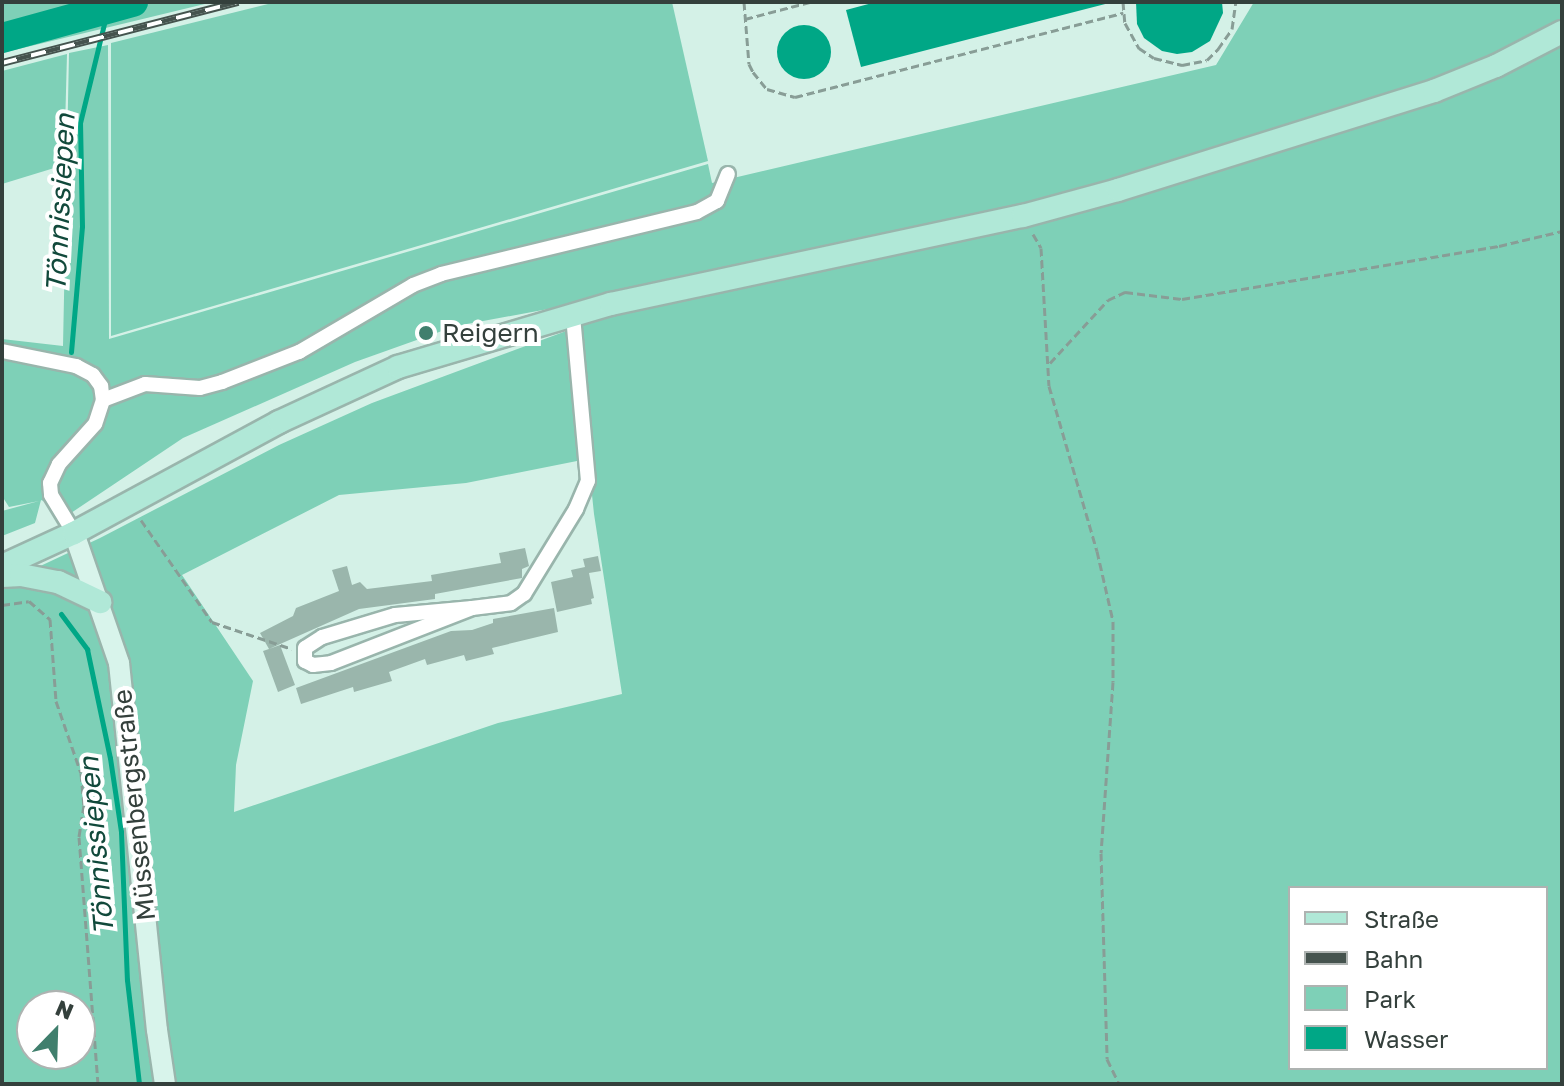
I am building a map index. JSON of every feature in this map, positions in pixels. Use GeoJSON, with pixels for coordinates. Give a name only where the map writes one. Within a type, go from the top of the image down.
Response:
{"type":"FeatureCollection","features":[{"type":"Feature","properties":{"kind":"main road"},"geometry":{"type":"LineString","coordinates":[[2,566],[74,533],[364,380],[429,356],[700,283],[1023,216],[1118,190],[1434,91],[1496,66],[1562,32]]}},
{"type":"Feature","properties":{"kind":"main road","name":"Müssenbergstraße"},"geometry":{"type":"LineString","coordinates":[[74,533],[119,663],[165,1084]]}},
{"type":"Feature","properties":{"kind":"main road"},"geometry":{"type":"LineString","coordinates":[[2,576],[21,575],[58,582],[100,602]]}},
{"type":"Feature","properties":{"kind":"street"},"geometry":{"type":"LineString","coordinates":[[103,400],[145,384],[200,388],[222,382],[323,340],[405,290],[441,274],[697,212],[717,201],[728,174]]}},
{"type":"Feature","properties":{"kind":"street"},"geometry":{"type":"LineString","coordinates":[[472,608],[331,663],[309,664],[303,653],[308,645],[322,637],[384,617],[511,603],[524,594],[576,509],[588,481],[573,316]]}},
{"type":"Feature","properties":{"kind":"street"},"geometry":{"type":"LineString","coordinates":[[2,351],[85,370],[101,386],[103,400],[95,424],[59,464],[50,483],[51,495],[74,533]]}},
{"type":"Feature","properties":{"kind":"path"},"geometry":{"type":"LineString","coordinates":[[744,2],[753,72],[767,89],[795,97],[1123,13]]}},
{"type":"Feature","properties":{"kind":"path"},"geometry":{"type":"LineString","coordinates":[[745,19],[810,2]]}},
{"type":"Feature","properties":{"kind":"path"},"geometry":{"type":"LineString","coordinates":[[1123,2],[1128,34],[1139,48],[1154,58],[1182,65],[1207,60],[1218,49],[1232,29],[1236,2]]}},
{"type":"Feature","properties":{"kind":"path"},"geometry":{"type":"LineString","coordinates":[[1023,216],[1041,248],[1049,386],[1097,551],[1113,621],[1113,682],[1101,853],[1107,1059],[1119,1084]]}},
{"type":"Feature","properties":{"kind":"path"},"geometry":{"type":"LineString","coordinates":[[1048,364],[1108,300],[1125,292],[1182,299],[1499,246],[1562,231]]}},
{"type":"Feature","properties":{"kind":"path"},"geometry":{"type":"LineString","coordinates":[[129,504],[212,622],[303,653]]}},
{"type":"Feature","properties":{"kind":"path"},"geometry":{"type":"LineString","coordinates":[[2,605],[29,601],[50,619],[56,701],[81,773],[84,805],[79,852],[98,1084]]}},
{"type":"Feature","properties":{"kind":"green space"},"geometry":{"type":"Polygon","coordinates":[[[2,2],[213,2],[2,53],[2,2]]]}},
{"type":"Feature","properties":{"kind":"green space"},"geometry":{"type":"Polygon","coordinates":[[[276,2],[672,2],[708,161],[111,336],[111,43],[276,2]]]}},
{"type":"Feature","properties":{"kind":"green space"},"geometry":{"type":"Polygon","coordinates":[[[1254,2],[1562,2],[1562,1084],[2,1084],[2,584],[100,538],[279,445],[372,403],[569,330],[582,460],[466,483],[339,495],[182,575],[253,681],[236,765],[234,812],[498,723],[622,694],[594,514],[574,323],[575,304],[456,326],[355,362],[183,438],[71,513],[41,500],[35,523],[2,536],[2,511],[39,501],[9,507],[2,496],[2,339],[63,346],[69,53],[108,45],[109,339],[708,164],[712,183],[1216,65],[1254,2]]]}},
{"type":"Feature","properties":{"kind":"green space"},"geometry":{"type":"Polygon","coordinates":[[[67,54],[64,165],[2,184],[2,71],[67,54]]]}},
{"type":"Feature","properties":{"kind":"water"},"geometry":{"type":"Polygon","coordinates":[[[876,2],[1113,2],[861,67],[846,10],[876,2]]]}},
{"type":"Feature","properties":{"kind":"water"},"geometry":{"type":"Polygon","coordinates":[[[1136,2],[1222,2],[1223,13],[1210,41],[1192,52],[1177,54],[1162,51],[1144,38],[1137,24],[1136,2]]]}},
{"type":"Feature","properties":{"kind":"water"},"geometry":{"type":"Polygon","coordinates":[[[804,25],[823,33],[831,52],[823,71],[804,79],[785,71],[777,52],[785,33],[804,25]]]}},
{"type":"Feature","properties":{"kind":"building"},"geometry":{"type":"Polygon","coordinates":[[[525,548],[529,566],[522,569],[522,578],[435,594],[435,599],[359,609],[269,649],[260,633],[293,616],[296,608],[339,591],[332,570],[347,566],[352,585],[360,582],[367,589],[432,581],[431,575],[501,563],[499,553],[525,548]]]}},
{"type":"Feature","properties":{"kind":"building"},"geometry":{"type":"Polygon","coordinates":[[[598,556],[601,571],[589,573],[594,598],[591,599],[592,604],[557,612],[551,582],[573,577],[571,570],[585,567],[583,559],[598,556]]]}},
{"type":"Feature","properties":{"kind":"building"},"geometry":{"type":"Polygon","coordinates":[[[554,608],[558,632],[492,648],[494,654],[466,661],[464,655],[427,665],[425,659],[389,672],[392,681],[354,692],[353,687],[301,704],[296,688],[451,631],[472,630],[493,623],[493,619],[554,608]]]}},
{"type":"Feature","properties":{"kind":"building"},"geometry":{"type":"Polygon","coordinates":[[[280,645],[295,685],[278,692],[263,651],[280,645]]]}},
{"type":"Feature","properties":{"kind":"waterway"},"geometry":{"type":"LineString","coordinates":[[2,38],[133,2]]}},
{"type":"Feature","properties":{"kind":"waterway","name":"Tönnissiepen"},"geometry":{"type":"LineString","coordinates":[[71,352],[82,226],[80,123],[107,11]]}},
{"type":"Feature","properties":{"kind":"waterway","name":"Tönnissiepen"},"geometry":{"type":"LineString","coordinates":[[61,614],[87,649],[110,758],[121,832],[127,980],[139,1084]]}},
{"type":"Feature","properties":{"kind":"railway"},"geometry":{"type":"LineString","coordinates":[[2,63],[238,2]]}},
{"type":"Feature","properties":{"kind":"place","name":"Reigern"},"geometry":{"type":"Point","coordinates":[426,333]}}]}
